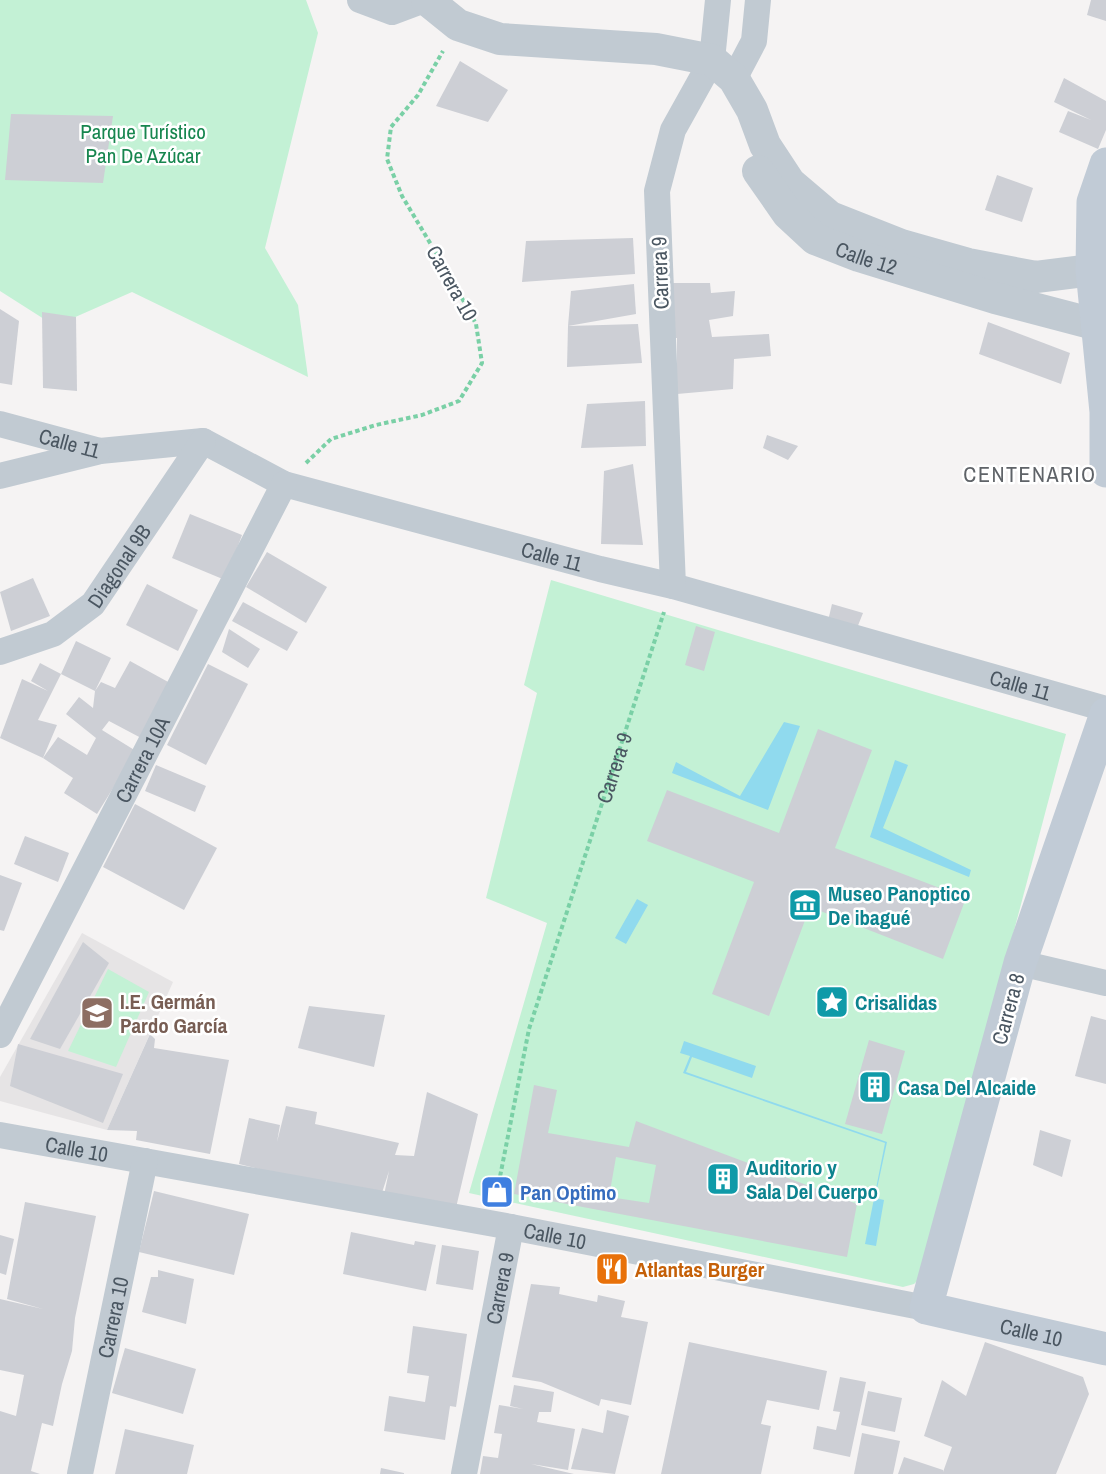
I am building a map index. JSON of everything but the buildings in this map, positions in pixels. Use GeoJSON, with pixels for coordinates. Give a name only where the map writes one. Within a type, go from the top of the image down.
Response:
{"type":"FeatureCollection","features":[{"type":"Feature","properties":{"kind":"main road"},"geometry":{"type":"LineString","coordinates":[[1106,164],[1093,202],[1092,270],[1106,411],[1106,471]]}},
{"type":"Feature","properties":{"kind":"main road","name":"Carrera 8"},"geometry":{"type":"LineString","coordinates":[[926,1308],[1020,963],[1106,714]]}},
{"type":"Feature","properties":{"kind":"main road","name":"Calle 10"},"geometry":{"type":"LineString","coordinates":[[926,1308],[1106,1349]]}},
{"type":"Feature","properties":{"kind":"street"},"geometry":{"type":"LineString","coordinates":[[360,0],[392,12],[425,0],[458,25],[500,39],[656,49],[723,70],[718,0]]}},
{"type":"Feature","properties":{"kind":"street","name":"Carrera 9"},"geometry":{"type":"LineString","coordinates":[[673,586],[657,191],[674,130],[723,70],[754,41],[758,0]]}},
{"type":"Feature","properties":{"kind":"street","name":"Calle 12"},"geometry":{"type":"LineString","coordinates":[[723,70],[752,110],[765,146],[790,183],[830,217],[901,245],[968,264],[1036,277],[1092,270]]}},
{"type":"Feature","properties":{"kind":"street","name":"Calle 12"},"geometry":{"type":"LineString","coordinates":[[723,70],[745,151],[788,214],[815,239],[859,256],[995,298],[1098,325]]}},
{"type":"Feature","properties":{"kind":"street","name":"Calle 11"},"geometry":{"type":"LineString","coordinates":[[0,424],[100,451],[203,441],[284,484],[600,569],[673,586],[1106,709]]}},
{"type":"Feature","properties":{"kind":"street","name":"Diagonal 9B"},"geometry":{"type":"LineString","coordinates":[[0,652],[53,634],[93,604],[203,441]]}},
{"type":"Feature","properties":{"kind":"street"},"geometry":{"type":"LineString","coordinates":[[0,476],[100,451]]}},
{"type":"Feature","properties":{"kind":"street","name":"Carrera 10A"},"geometry":{"type":"LineString","coordinates":[[0,1035],[284,484]]}},
{"type":"Feature","properties":{"kind":"street"},"geometry":{"type":"LineString","coordinates":[[1020,963],[1106,982]]}},
{"type":"Feature","properties":{"kind":"street","name":"Calle 10"},"geometry":{"type":"LineString","coordinates":[[0,1134],[511,1227],[926,1308]]}},
{"type":"Feature","properties":{"kind":"street","name":"Carrera 10"},"geometry":{"type":"LineString","coordinates":[[80,1474],[145,1161]]}},
{"type":"Feature","properties":{"kind":"street","name":"Carrera 9"},"geometry":{"type":"LineString","coordinates":[[464,1474],[511,1227]]}},
{"type":"Feature","properties":{"kind":"path","name":"Carrera 10"},"geometry":{"type":"LineString","coordinates":[[284,484],[331,439],[376,425],[422,415],[459,401],[482,363],[476,324],[452,278],[402,196],[387,159],[391,127],[418,94],[458,25]]}},
{"type":"Feature","properties":{"kind":"path","name":"Carrera 9"},"geometry":{"type":"LineString","coordinates":[[511,1227],[497,1192],[529,1029],[673,586]]}},
{"type":"Feature","properties":{"kind":"shaded area","name":"I.E. Germán Pardo García"},"geometry":{"type":"Polygon","coordinates":[[[82,933],[173,982],[107,1130],[0,1101],[0,1077],[82,933]]]}},
{"type":"Feature","properties":{"kind":"green space","name":"Parque Turístico Pan De Azúcar"},"geometry":{"type":"Polygon","coordinates":[[[0,0],[306,0],[318,33],[265,248],[298,305],[308,377],[132,292],[55,326],[0,291],[0,0]]]}},
{"type":"Feature","properties":{"kind":"green space"},"geometry":{"type":"Polygon","coordinates":[[[551,580],[1066,734],[923,1275],[914,1284],[903,1287],[469,1193],[547,923],[486,898],[537,693],[524,685],[551,580]]]}},
{"type":"Feature","properties":{"kind":"green space"},"geometry":{"type":"Polygon","coordinates":[[[108,969],[149,992],[116,1067],[68,1051],[108,969]]]}},
{"type":"Feature","properties":{"kind":"water"},"geometry":{"type":"Polygon","coordinates":[[[784,722],[800,726],[768,810],[672,773],[676,762],[740,796],[784,722]]]}},
{"type":"Feature","properties":{"kind":"water"},"geometry":{"type":"Polygon","coordinates":[[[895,760],[908,765],[883,828],[971,870],[969,877],[870,837],[895,760]]]}},
{"type":"Feature","properties":{"kind":"water"},"geometry":{"type":"Polygon","coordinates":[[[637,899],[648,905],[626,944],[615,938],[637,899]]]}},
{"type":"Feature","properties":{"kind":"water"},"geometry":{"type":"Polygon","coordinates":[[[684,1041],[756,1066],[752,1078],[692,1057],[686,1072],[887,1142],[875,1198],[884,1200],[876,1246],[865,1244],[885,1143],[683,1073],[690,1056],[680,1053],[684,1041]]]}},
{"type":"Feature","properties":{"kind":"place","name":"Museo Panoptico De ibagué"},"geometry":{"type":"Point","coordinates":[805,905]}},
{"type":"Feature","properties":{"kind":"place","name":"Crisalidas"},"geometry":{"type":"Point","coordinates":[832,1002]}},
{"type":"Feature","properties":{"kind":"place","name":"I.E. Germán Pardo García"},"geometry":{"type":"Point","coordinates":[97,1013]}},
{"type":"Feature","properties":{"kind":"place","name":"Casa Del Alcaide"},"geometry":{"type":"Point","coordinates":[875,1087]}},
{"type":"Feature","properties":{"kind":"place","name":"Auditorio y Sala Del Cuerpo"},"geometry":{"type":"Point","coordinates":[723,1179]}},
{"type":"Feature","properties":{"kind":"place","name":"Pan Optimo"},"geometry":{"type":"Point","coordinates":[497,1192]}},
{"type":"Feature","properties":{"kind":"place","name":"Atlantas Burger"},"geometry":{"type":"Point","coordinates":[612,1269]}},
{"type":"Feature","properties":{"kind":"district","name":"CENTENARIO"},"geometry":{"type":"Point","coordinates":[1030,474]}}]}
